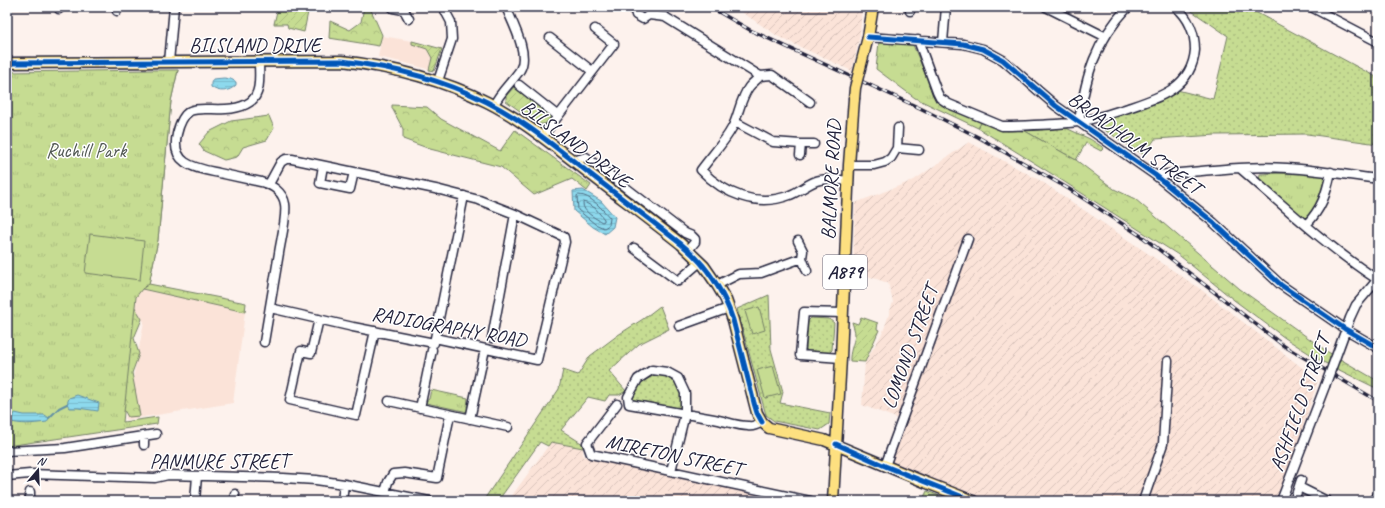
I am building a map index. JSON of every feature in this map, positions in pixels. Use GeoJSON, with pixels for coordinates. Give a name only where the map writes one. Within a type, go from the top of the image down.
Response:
{"type":"FeatureCollection","features":[{"type":"Feature","properties":{"kind":"main road","name":"BALMORE ROAD"},"geometry":{"type":"LineString","coordinates":[[833,501],[841,358],[848,181],[854,99],[855,88],[868,37],[873,7]]}},
{"type":"Feature","properties":{"kind":"main road","name":"BILSLAND DRIVE"},"geometry":{"type":"LineString","coordinates":[[7,63],[332,61],[368,64],[399,70],[438,82],[469,94],[494,106],[542,136],[688,250],[700,262],[717,285],[729,308],[754,403],[762,422]]}},
{"type":"Feature","properties":{"kind":"main road"},"geometry":{"type":"LineString","coordinates":[[762,422],[772,429],[836,444],[885,466],[974,501]]}},
{"type":"Feature","properties":{"kind":"street"},"geometry":{"type":"LineString","coordinates":[[169,62],[174,7]]}},
{"type":"Feature","properties":{"kind":"street"},"geometry":{"type":"LineString","coordinates":[[438,82],[452,39],[451,22],[443,7]]}},
{"type":"Feature","properties":{"kind":"street"},"geometry":{"type":"LineString","coordinates":[[494,106],[498,98],[521,68],[523,60],[522,48],[506,7]]}},
{"type":"Feature","properties":{"kind":"street"},"geometry":{"type":"LineString","coordinates":[[636,7],[635,13],[638,17],[646,18],[650,11],[665,17],[760,76],[772,75],[810,102]]}},
{"type":"Feature","properties":{"kind":"street"},"geometry":{"type":"LineString","coordinates":[[943,42],[946,7]]}},
{"type":"Feature","properties":{"kind":"street"},"geometry":{"type":"LineString","coordinates":[[1046,7],[1104,36]]}},
{"type":"Feature","properties":{"kind":"street"},"geometry":{"type":"LineString","coordinates":[[1079,122],[1085,86],[1095,55],[1104,36],[1128,7]]}},
{"type":"Feature","properties":{"kind":"street"},"geometry":{"type":"LineString","coordinates":[[918,40],[937,92],[940,98],[949,104],[996,124],[1008,126],[1079,122],[1113,113],[1156,98],[1170,92],[1184,79],[1193,61],[1194,40],[1190,25],[1176,7]]}},
{"type":"Feature","properties":{"kind":"street"},"geometry":{"type":"LineString","coordinates":[[1311,7],[1378,42]]}},
{"type":"Feature","properties":{"kind":"street"},"geometry":{"type":"LineString","coordinates":[[393,8],[404,9],[409,19]]}},
{"type":"Feature","properties":{"kind":"street"},"geometry":{"type":"LineString","coordinates":[[542,136],[614,44],[595,29]]}},
{"type":"Feature","properties":{"kind":"street","name":"BROADHOLM STREET"},"geometry":{"type":"LineString","coordinates":[[868,37],[943,42],[973,46],[983,49],[998,57],[1012,67],[1051,102],[1155,175],[1213,222],[1282,285],[1345,329],[1378,348]]}},
{"type":"Feature","properties":{"kind":"street"},"geometry":{"type":"LineString","coordinates":[[550,38],[592,71]]}},
{"type":"Feature","properties":{"kind":"street"},"geometry":{"type":"LineString","coordinates":[[259,62],[258,88],[256,95],[251,102],[240,108],[197,109],[190,111],[180,123],[175,143],[177,152],[181,159],[194,168],[269,184],[282,196],[285,204],[281,241],[264,342]]}},
{"type":"Feature","properties":{"kind":"street"},"geometry":{"type":"LineString","coordinates":[[760,76],[749,87],[735,122],[722,144],[713,153],[701,170],[717,185],[736,195],[767,201],[791,195],[810,183],[822,180],[848,181]]}},
{"type":"Feature","properties":{"kind":"street"},"geometry":{"type":"LineString","coordinates":[[519,85],[558,116]]}},
{"type":"Feature","properties":{"kind":"street"},"geometry":{"type":"LineString","coordinates":[[735,122],[773,142],[814,144]]}},
{"type":"Feature","properties":{"kind":"street"},"geometry":{"type":"LineString","coordinates":[[849,165],[874,165],[885,162],[891,158],[897,148],[898,128]]}},
{"type":"Feature","properties":{"kind":"street"},"geometry":{"type":"LineString","coordinates":[[800,155],[801,144]]}},
{"type":"Feature","properties":{"kind":"street"},"geometry":{"type":"LineString","coordinates":[[897,148],[919,150]]}},
{"type":"Feature","properties":{"kind":"street","name":"RADIOGRAPHY ROAD"},"geometry":{"type":"LineString","coordinates":[[269,184],[281,162],[286,158],[479,200],[515,214],[564,237],[565,242],[537,360],[435,338],[434,343],[270,308]]}},
{"type":"Feature","properties":{"kind":"street"},"geometry":{"type":"LineString","coordinates":[[323,166],[320,183],[350,189],[354,172]]}},
{"type":"Feature","properties":{"kind":"street"},"geometry":{"type":"LineString","coordinates":[[1155,175],[1241,169],[1286,168],[1331,172],[1378,179]]}},
{"type":"Feature","properties":{"kind":"street"},"geometry":{"type":"LineString","coordinates":[[1241,169],[1346,259],[1378,280]]}},
{"type":"Feature","properties":{"kind":"street"},"geometry":{"type":"LineString","coordinates":[[1306,225],[1316,215],[1326,194],[1331,172]]}},
{"type":"Feature","properties":{"kind":"street"},"geometry":{"type":"LineString","coordinates":[[435,338],[464,196]]}},
{"type":"Feature","properties":{"kind":"street"},"geometry":{"type":"LineString","coordinates":[[492,338],[515,214]]}},
{"type":"Feature","properties":{"kind":"street","name":"LOMOND STREET"},"geometry":{"type":"LineString","coordinates":[[885,466],[968,239]]}},
{"type":"Feature","properties":{"kind":"street"},"geometry":{"type":"LineString","coordinates":[[798,241],[803,251],[802,258],[807,271]]}},
{"type":"Feature","properties":{"kind":"street"},"geometry":{"type":"LineString","coordinates":[[634,248],[678,282],[700,262]]}},
{"type":"Feature","properties":{"kind":"street"},"geometry":{"type":"LineString","coordinates":[[717,285],[739,274],[761,274],[802,258]]}},
{"type":"Feature","properties":{"kind":"street","name":"ASHFIELD STREET"},"geometry":{"type":"LineString","coordinates":[[1281,501],[1345,329],[1356,305],[1378,280]]}},
{"type":"Feature","properties":{"kind":"street"},"geometry":{"type":"LineString","coordinates":[[679,326],[729,308]]}},
{"type":"Feature","properties":{"kind":"street"},"geometry":{"type":"LineString","coordinates":[[841,358],[800,355],[804,312],[843,314]]}},
{"type":"Feature","properties":{"kind":"street"},"geometry":{"type":"LineString","coordinates":[[319,319],[311,353],[301,351],[290,400],[356,415],[375,331]]}},
{"type":"Feature","properties":{"kind":"street"},"geometry":{"type":"LineString","coordinates":[[420,408],[432,350]]}},
{"type":"Feature","properties":{"kind":"street"},"geometry":{"type":"LineString","coordinates":[[470,419],[484,354]]}},
{"type":"Feature","properties":{"kind":"street"},"geometry":{"type":"LineString","coordinates":[[1143,501],[1163,444],[1168,361]]}},
{"type":"Feature","properties":{"kind":"street"},"geometry":{"type":"LineString","coordinates":[[671,471],[685,414],[685,393],[678,378],[667,372],[652,370],[638,378],[628,396],[629,404],[685,414],[748,426],[756,425],[762,422]]}},
{"type":"Feature","properties":{"kind":"street"},"geometry":{"type":"LineString","coordinates":[[390,401],[508,426]]}},
{"type":"Feature","properties":{"kind":"street","name":"MIRETON STREET"},"geometry":{"type":"LineString","coordinates":[[617,404],[587,443],[591,454],[810,501]]}},
{"type":"Feature","properties":{"kind":"street"},"geometry":{"type":"LineString","coordinates":[[385,492],[392,474],[404,473],[437,478],[450,414]]}},
{"type":"Feature","properties":{"kind":"street"},"geometry":{"type":"LineString","coordinates":[[7,451],[65,448],[156,434]]}},
{"type":"Feature","properties":{"kind":"street"},"geometry":{"type":"LineString","coordinates":[[144,436],[144,445]]}},
{"type":"Feature","properties":{"kind":"street","name":"PANMURE STREET"},"geometry":{"type":"LineString","coordinates":[[7,476],[30,474],[155,478],[168,475],[283,478],[316,480],[344,484],[429,501]]}},
{"type":"Feature","properties":{"kind":"street"},"geometry":{"type":"LineString","coordinates":[[195,501],[197,476]]}},
{"type":"Feature","properties":{"kind":"street"},"geometry":{"type":"LineString","coordinates":[[342,501],[344,484]]}},
{"type":"Feature","properties":{"kind":"street"},"geometry":{"type":"LineString","coordinates":[[1299,487],[1327,501]]}},
{"type":"Feature","properties":{"kind":"street"},"geometry":{"type":"LineString","coordinates":[[30,492],[30,501]]}},
{"type":"Feature","properties":{"kind":"street"},"geometry":{"type":"LineString","coordinates":[[1372,501],[1378,495]]}},
{"type":"Feature","properties":{"kind":"shaded area"},"geometry":{"type":"Polygon","coordinates":[[[734,7],[862,7],[860,35],[852,71],[779,37],[734,7]]]}},
{"type":"Feature","properties":{"kind":"shaded area"},"geometry":{"type":"Polygon","coordinates":[[[382,36],[412,41],[442,49],[434,71],[378,57],[382,36]]]}},
{"type":"Feature","properties":{"kind":"shaded area"},"geometry":{"type":"Polygon","coordinates":[[[969,142],[1041,181],[1199,288],[1318,380],[1279,501],[975,501],[885,466],[901,420],[862,405],[865,362],[883,332],[893,302],[888,283],[853,271],[855,203],[914,180],[969,142]]]}},
{"type":"Feature","properties":{"kind":"shaded area"},"geometry":{"type":"Polygon","coordinates":[[[87,234],[142,289],[245,312],[233,403],[125,420],[144,322],[87,234]]]}},
{"type":"Feature","properties":{"kind":"shaded area"},"geometry":{"type":"Polygon","coordinates":[[[551,442],[583,448],[583,456],[739,486],[736,501],[508,501],[551,442]]]}},
{"type":"Feature","properties":{"kind":"shaded area"},"geometry":{"type":"Polygon","coordinates":[[[739,488],[800,501],[736,501],[739,488]]]}},
{"type":"Feature","properties":{"kind":"green space"},"geometry":{"type":"Polygon","coordinates":[[[278,7],[309,7],[304,32],[288,28],[287,24],[274,24],[278,7]]]}},
{"type":"Feature","properties":{"kind":"green space"},"geometry":{"type":"Polygon","coordinates":[[[364,7],[371,7],[382,35],[379,46],[329,38],[330,21],[350,30],[361,22],[364,7]]]}},
{"type":"Feature","properties":{"kind":"green space"},"geometry":{"type":"Polygon","coordinates":[[[1186,7],[1246,7],[1378,78],[1378,144],[1307,134],[1216,135],[1155,139],[1144,155],[1098,126],[1101,118],[1159,102],[1177,90],[1213,99],[1228,36],[1186,7]]]}},
{"type":"Feature","properties":{"kind":"green space"},"geometry":{"type":"Polygon","coordinates":[[[412,41],[442,49],[434,71],[429,70],[432,58],[427,49],[412,44],[412,41]]]}},
{"type":"Feature","properties":{"kind":"green space"},"geometry":{"type":"Polygon","coordinates":[[[879,42],[913,45],[937,102],[982,121],[978,128],[915,98],[876,69],[879,42]]]}},
{"type":"Feature","properties":{"kind":"green space"},"geometry":{"type":"Polygon","coordinates":[[[178,70],[171,101],[158,240],[149,284],[246,303],[245,312],[142,289],[161,127],[178,70]]]}},
{"type":"Feature","properties":{"kind":"green space","name":"Ruchill Park"},"geometry":{"type":"Polygon","coordinates":[[[178,70],[171,101],[158,240],[149,284],[142,289],[136,297],[123,422],[158,417],[157,424],[7,446],[7,72],[178,70]]]}},
{"type":"Feature","properties":{"kind":"green space"},"geometry":{"type":"Polygon","coordinates":[[[514,87],[552,116],[547,124],[538,124],[506,101],[506,96],[514,87]]]}},
{"type":"Feature","properties":{"kind":"green space"},"geometry":{"type":"Polygon","coordinates":[[[392,105],[427,107],[441,119],[500,151],[515,130],[591,185],[587,191],[572,179],[534,195],[501,167],[430,149],[403,139],[403,129],[392,108],[392,105]]]}},
{"type":"Feature","properties":{"kind":"green space"},"geometry":{"type":"Polygon","coordinates":[[[269,116],[274,128],[267,140],[243,147],[237,157],[224,160],[204,151],[199,144],[209,132],[231,121],[269,116]]]}},
{"type":"Feature","properties":{"kind":"green space"},"geometry":{"type":"Polygon","coordinates":[[[982,121],[998,129],[1025,131],[1076,160],[1114,189],[1135,199],[1240,289],[1328,352],[1378,381],[1378,389],[1321,361],[1285,338],[1234,300],[1180,256],[978,128],[982,121]]]}},
{"type":"Feature","properties":{"kind":"green space"},"geometry":{"type":"Polygon","coordinates":[[[1066,128],[1090,139],[1104,148],[1101,151],[1086,143],[1076,160],[1025,131],[1066,128]]]}},
{"type":"Feature","properties":{"kind":"green space"},"geometry":{"type":"Polygon","coordinates":[[[1286,173],[1328,176],[1325,192],[1307,222],[1259,181],[1260,174],[1286,173]]]}},
{"type":"Feature","properties":{"kind":"green space"},"geometry":{"type":"Polygon","coordinates":[[[90,234],[144,241],[140,280],[85,273],[90,234]]]}},
{"type":"Feature","properties":{"kind":"green space"},"geometry":{"type":"Polygon","coordinates":[[[127,294],[142,319],[134,338],[139,354],[132,373],[140,416],[128,417],[113,391],[127,294]]]}},
{"type":"Feature","properties":{"kind":"green space"},"geometry":{"type":"Polygon","coordinates":[[[769,295],[771,349],[783,392],[780,403],[830,413],[829,424],[820,430],[774,421],[766,415],[737,309],[769,295]]]}},
{"type":"Feature","properties":{"kind":"green space"},"geometry":{"type":"Polygon","coordinates":[[[660,306],[669,329],[639,344],[609,371],[626,391],[619,395],[609,395],[605,401],[588,397],[561,430],[586,446],[583,448],[551,442],[548,446],[540,442],[498,501],[483,501],[559,389],[563,370],[578,375],[590,356],[660,306]]]}},
{"type":"Feature","properties":{"kind":"green space"},"geometry":{"type":"Polygon","coordinates":[[[759,307],[765,330],[752,334],[745,311],[759,307]]]}},
{"type":"Feature","properties":{"kind":"green space"},"geometry":{"type":"Polygon","coordinates":[[[861,317],[878,323],[877,329],[879,330],[865,362],[850,361],[855,335],[852,322],[858,324],[861,317]]]}},
{"type":"Feature","properties":{"kind":"green space"},"geometry":{"type":"Polygon","coordinates":[[[811,318],[829,319],[834,323],[832,350],[828,354],[809,352],[806,349],[808,321],[811,318]]]}},
{"type":"Feature","properties":{"kind":"green space"},"geometry":{"type":"Polygon","coordinates":[[[773,366],[781,394],[765,398],[757,370],[773,366]]]}},
{"type":"Feature","properties":{"kind":"green space"},"geometry":{"type":"Polygon","coordinates":[[[662,375],[673,381],[680,388],[682,396],[680,409],[634,400],[632,396],[640,383],[651,377],[662,375]]]}},
{"type":"Feature","properties":{"kind":"green space"},"geometry":{"type":"Polygon","coordinates":[[[431,390],[468,398],[468,412],[426,403],[429,399],[431,390]]]}},
{"type":"Feature","properties":{"kind":"green space"},"geometry":{"type":"Polygon","coordinates":[[[927,491],[953,501],[922,501],[927,491]]]}},
{"type":"Feature","properties":{"kind":"water"},"geometry":{"type":"Polygon","coordinates":[[[213,79],[231,79],[236,82],[236,85],[224,91],[211,87],[213,79]]]}},
{"type":"Feature","properties":{"kind":"water"},"geometry":{"type":"Polygon","coordinates":[[[583,190],[601,201],[615,217],[613,227],[605,234],[593,227],[574,211],[573,191],[583,190]]]}},
{"type":"Feature","properties":{"kind":"water"},"geometry":{"type":"Polygon","coordinates":[[[77,395],[99,403],[98,411],[70,408],[67,404],[69,398],[77,395]]]}},
{"type":"Feature","properties":{"kind":"water"},"geometry":{"type":"Polygon","coordinates":[[[15,413],[24,415],[45,415],[49,418],[47,422],[31,424],[7,421],[7,418],[13,418],[15,413]]]}},
{"type":"Feature","properties":{"kind":"waterway"},"geometry":{"type":"LineString","coordinates":[[49,418],[59,408],[67,404]]}},
{"type":"Feature","properties":{"kind":"railway"},"geometry":{"type":"LineString","coordinates":[[710,7],[750,30],[922,109],[978,137],[1069,189],[1144,238],[1284,346],[1378,401]]}},
{"type":"Feature","properties":{"kind":"cycle path"},"geometry":{"type":"LineString","coordinates":[[868,37],[963,44],[983,49],[1003,60],[1056,106],[1155,175],[1213,222],[1281,285],[1345,329],[1378,348]]}},
{"type":"Feature","properties":{"kind":"cycle path"},"geometry":{"type":"LineString","coordinates":[[7,63],[342,61],[416,75],[452,87],[487,102],[512,116],[546,140],[681,244],[706,269],[719,288],[729,309],[754,403],[762,422]]}},
{"type":"Feature","properties":{"kind":"cycle path"},"geometry":{"type":"LineString","coordinates":[[836,444],[885,466],[973,501]]}}]}
